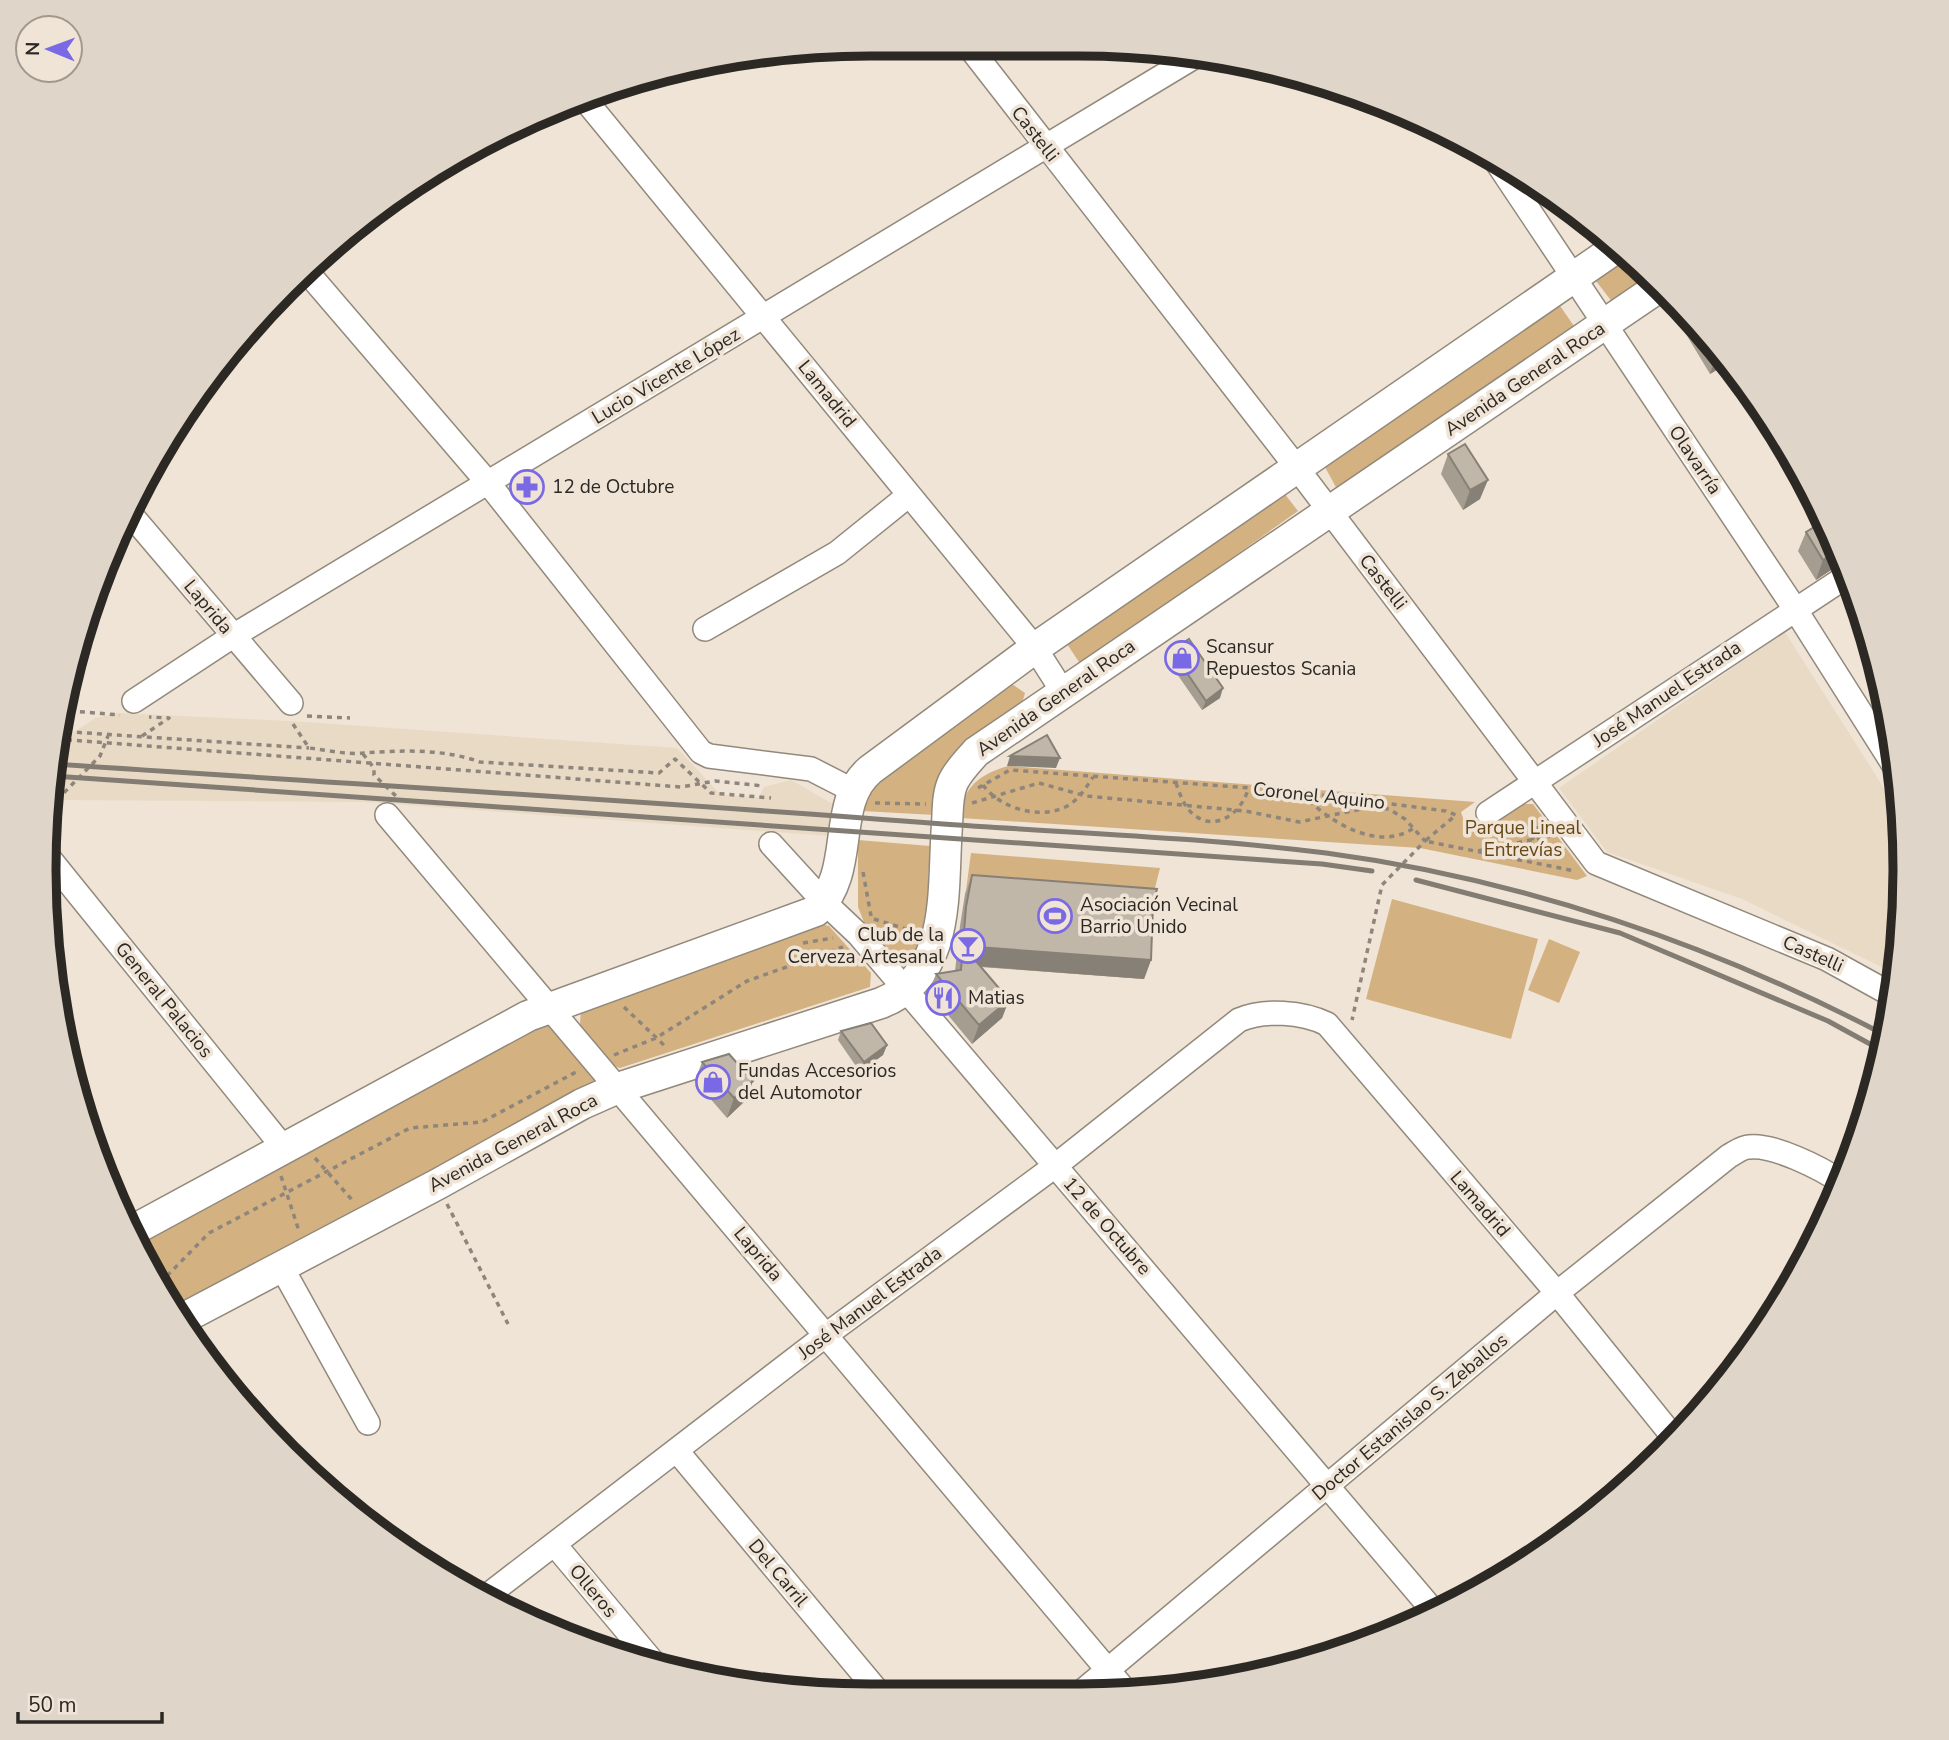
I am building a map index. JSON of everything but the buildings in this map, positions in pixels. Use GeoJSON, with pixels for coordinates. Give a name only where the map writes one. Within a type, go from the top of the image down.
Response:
{"type":"FeatureCollection","features":[{"type":"Feature","properties":{"kind":"main road"},"geometry":{"type":"LineString","coordinates":[[139,1228],[304,1154],[551,1006],[806,916],[824,902],[834,885],[842,861],[852,790],[870,770],[1035,648],[1609,253]]}},
{"type":"Feature","properties":{"kind":"main road","name":"Avenida General Roca"},"geometry":{"type":"LineString","coordinates":[[189,1315],[438,1184],[582,1104],[620,1076],[881,1003],[905,991],[930,960],[938,938],[948,800],[952,783],[976,752],[1653,292]]}},
{"type":"Feature","properties":{"kind":"street","name":"Castelli"},"geometry":{"type":"LineString","coordinates":[[976,56],[1537,780],[1596,863],[1826,959],[1884,990]]}},
{"type":"Feature","properties":{"kind":"street","name":"Lucio Vicente López"},"geometry":{"type":"LineString","coordinates":[[134,701],[233,636],[1184,63]]}},
{"type":"Feature","properties":{"kind":"street","name":"Lamadrid"},"geometry":{"type":"LineString","coordinates":[[590,106],[1035,648],[1063,692]]}},
{"type":"Feature","properties":{"kind":"street","name":"Olavarría"},"geometry":{"type":"LineString","coordinates":[[1508,179],[1795,609],[1883,749]]}},
{"type":"Feature","properties":{"kind":"street"},"geometry":{"type":"LineString","coordinates":[[312,278],[488,484],[701,752],[709,757],[811,769],[852,790]]}},
{"type":"Feature","properties":{"kind":"street"},"geometry":{"type":"LineString","coordinates":[[705,629],[837,553],[909,495]]}},
{"type":"Feature","properties":{"kind":"street","name":"Laprida"},"geometry":{"type":"LineString","coordinates":[[135,520],[293,712]]}},
{"type":"Feature","properties":{"kind":"street","name":"José Manuel Estrada"},"geometry":{"type":"LineString","coordinates":[[1488,813],[1840,581]]}},
{"type":"Feature","properties":{"kind":"street","name":"Laprida"},"geometry":{"type":"LineString","coordinates":[[394,807],[551,1006],[600,1059],[620,1076],[827,1335],[1118,1683]]}},
{"type":"Feature","properties":{"kind":"street","name":"12 de Octubre"},"geometry":{"type":"LineString","coordinates":[[771,844],[824,902],[859,935],[1428,1605]]}},
{"type":"Feature","properties":{"kind":"street","name":"General Palacios"},"geometry":{"type":"LineString","coordinates":[[56,865],[304,1154]]}},
{"type":"Feature","properties":{"kind":"street","name":"Lamadrid"},"geometry":{"type":"LineString","coordinates":[[1260,1014],[1308,1016],[1327,1024],[1557,1293],[1669,1431]]}},
{"type":"Feature","properties":{"kind":"street","name":"José Manuel Estrada"},"geometry":{"type":"LineString","coordinates":[[493,1591],[827,1335],[1055,1166],[1238,1020],[1260,1014]]}},
{"type":"Feature","properties":{"kind":"street","name":"Doctor Estanislao S. Zeballos"},"geometry":{"type":"LineString","coordinates":[[1093,1683],[1557,1293],[1729,1156],[1746,1146],[1762,1147],[1806,1163],[1833,1177]]}},
{"type":"Feature","properties":{"kind":"street"},"geometry":{"type":"LineString","coordinates":[[281,1266],[368,1423]]}},
{"type":"Feature","properties":{"kind":"street","name":"Del Carril"},"geometry":{"type":"LineString","coordinates":[[677,1451],[871,1684]]}},
{"type":"Feature","properties":{"kind":"street","name":"Olleros"},"geometry":{"type":"LineString","coordinates":[[555,1545],[644,1652]]}},
{"type":"Feature","properties":{"kind":"path"},"geometry":{"type":"LineString","coordinates":[[309,748],[293,712],[350,718]]}},
{"type":"Feature","properties":{"kind":"path"},"geometry":{"type":"LineString","coordinates":[[68,732],[363,754],[382,750],[462,755],[480,762],[659,773],[675,759],[711,793],[771,798]]}},
{"type":"Feature","properties":{"kind":"path"},"geometry":{"type":"LineString","coordinates":[[60,793],[100,756],[108,736]]}},
{"type":"Feature","properties":{"kind":"path"},"geometry":{"type":"LineString","coordinates":[[363,754],[374,768],[374,775],[394,807]]}},
{"type":"Feature","properties":{"kind":"path","name":"Coronel Aquino"},"geometry":{"type":"LineString","coordinates":[[971,792],[1010,770],[1300,792],[1421,807],[1456,815],[1425,841]]}},
{"type":"Feature","properties":{"kind":"path"},"geometry":{"type":"LineString","coordinates":[[983,785],[1000,802],[1012,807],[1048,811],[1073,802],[1093,777]]}},
{"type":"Feature","properties":{"kind":"path"},"geometry":{"type":"LineString","coordinates":[[1176,783],[1189,810],[1209,822],[1220,820],[1238,810],[1248,788]]}},
{"type":"Feature","properties":{"kind":"path"},"geometry":{"type":"LineString","coordinates":[[1300,792],[1318,811],[1367,834],[1385,837],[1414,828]]}},
{"type":"Feature","properties":{"kind":"path"},"geometry":{"type":"LineString","coordinates":[[1476,852],[1572,831]]}},
{"type":"Feature","properties":{"kind":"path"},"geometry":{"type":"LineString","coordinates":[[1342,1042],[1348,1036],[1382,885],[1425,841],[1577,872],[1596,863]]}},
{"type":"Feature","properties":{"kind":"path"},"geometry":{"type":"LineString","coordinates":[[797,942],[807,943],[834,937],[845,946],[850,958]]}},
{"type":"Feature","properties":{"kind":"path"},"geometry":{"type":"LineString","coordinates":[[165,1278],[209,1233],[410,1128],[482,1122],[600,1059],[656,1038],[747,981],[845,946]]}},
{"type":"Feature","properties":{"kind":"path"},"geometry":{"type":"LineString","coordinates":[[612,1012],[637,1003]]}},
{"type":"Feature","properties":{"kind":"path"},"geometry":{"type":"LineString","coordinates":[[624,1007],[668,1049],[657,1053]]}},
{"type":"Feature","properties":{"kind":"path"},"geometry":{"type":"LineString","coordinates":[[539,1100],[583,1075],[600,1059]]}},
{"type":"Feature","properties":{"kind":"path"},"geometry":{"type":"LineString","coordinates":[[571,1060],[600,1059],[620,1076]]}},
{"type":"Feature","properties":{"kind":"path"},"geometry":{"type":"LineString","coordinates":[[299,1231],[279,1172],[304,1154],[326,1172],[353,1201]]}},
{"type":"Feature","properties":{"kind":"path"},"geometry":{"type":"LineString","coordinates":[[438,1184],[508,1324]]}},
{"type":"Feature","properties":{"kind":"path"},"geometry":{"type":"LineString","coordinates":[[342,1207],[365,1195]]}},
{"type":"Feature","properties":{"kind":"path"},"geometry":{"type":"LineString","coordinates":[[288,1237],[310,1225]]}},
{"type":"Feature","properties":{"kind":"shaded area"},"geometry":{"type":"Polygon","coordinates":[[[1785,632],[1889,796],[1893,870],[1887,969],[1742,899],[1607,852],[1559,788],[1785,632]]]}},
{"type":"Feature","properties":{"kind":"shaded area"},"geometry":{"type":"Polygon","coordinates":[[[118,713],[290,721],[677,748],[721,795],[759,797],[764,787],[791,780],[838,807],[829,836],[367,802],[60,800],[68,733],[96,718],[118,713]]]}},
{"type":"Feature","properties":{"kind":"green space"},"geometry":{"type":"Polygon","coordinates":[[[1622,263],[1642,282],[1613,303],[1596,281],[1622,263]]]}},
{"type":"Feature","properties":{"kind":"green space"},"geometry":{"type":"Polygon","coordinates":[[[1558,303],[1574,326],[1338,491],[1325,467],[1558,303]]]}},
{"type":"Feature","properties":{"kind":"green space"},"geometry":{"type":"Polygon","coordinates":[[[1284,493],[1298,511],[1081,665],[1067,644],[1284,493]]]}},
{"type":"Feature","properties":{"kind":"green space"},"geometry":{"type":"Polygon","coordinates":[[[1012,684],[1025,693],[1023,700],[962,750],[940,775],[935,815],[862,811],[869,782],[1012,684]]]}},
{"type":"Feature","properties":{"kind":"green space","name":"Parque Lineal Entrevías"},"geometry":{"type":"Polygon","coordinates":[[[1008,766],[1475,802],[1461,812],[1464,821],[1481,827],[1515,804],[1533,804],[1587,876],[1577,880],[1420,848],[961,818],[965,798],[975,783],[989,773],[1008,766]]]}},
{"type":"Feature","properties":{"kind":"green space"},"geometry":{"type":"Polygon","coordinates":[[[858,840],[930,846],[926,926],[911,962],[901,964],[866,927],[858,907],[858,840]]]}},
{"type":"Feature","properties":{"kind":"green space","name":"Asociación Vecinal Barrio Unido"},"geometry":{"type":"Polygon","coordinates":[[[971,853],[1160,868],[1146,923],[1144,979],[956,965],[971,853]]]}},
{"type":"Feature","properties":{"kind":"green space"},"geometry":{"type":"Polygon","coordinates":[[[1392,899],[1538,939],[1511,1039],[1366,999],[1392,899]]]}},
{"type":"Feature","properties":{"kind":"green space"},"geometry":{"type":"Polygon","coordinates":[[[820,924],[829,926],[871,973],[870,987],[620,1068],[614,1066],[580,1025],[581,1009],[820,924]]]}},
{"type":"Feature","properties":{"kind":"green space"},"geometry":{"type":"Polygon","coordinates":[[[1549,939],[1580,952],[1559,1003],[1528,990],[1549,939]]]}},
{"type":"Feature","properties":{"kind":"green space"},"geometry":{"type":"Polygon","coordinates":[[[551,1006],[618,1088],[189,1315],[140,1230],[551,1006]]]}},
{"type":"Feature","properties":{"kind":"railway"},"geometry":{"type":"LineString","coordinates":[[63,765],[1182,839],[1326,853],[1471,880],[1543,898],[1613,920],[1752,972],[1877,1031]]}},
{"type":"Feature","properties":{"kind":"railway"},"geometry":{"type":"LineString","coordinates":[[62,777],[1322,864],[1372,871]]}},
{"type":"Feature","properties":{"kind":"railway"},"geometry":{"type":"LineString","coordinates":[[1416,880],[1620,933],[1828,1021],[1873,1046]]}},
{"type":"Feature","properties":{"kind":"place","name":"12 de Octubre"},"geometry":{"type":"Point","coordinates":[527,487]}},
{"type":"Feature","properties":{"kind":"place","name":"Scansur Repuestos Scania"},"geometry":{"type":"Point","coordinates":[1182,658]}},
{"type":"Feature","properties":{"kind":"place","name":"Asociación Vecinal Barrio Unido"},"geometry":{"type":"Point","coordinates":[1055,916]}},
{"type":"Feature","properties":{"kind":"place","name":"Club de la Cerveza Artesanal"},"geometry":{"type":"Point","coordinates":[968,946]}},
{"type":"Feature","properties":{"kind":"place","name":"Matias"},"geometry":{"type":"Point","coordinates":[943,998]}},
{"type":"Feature","properties":{"kind":"place","name":"Fundas Accesorios del Automotor"},"geometry":{"type":"Point","coordinates":[713,1082]}}]}
